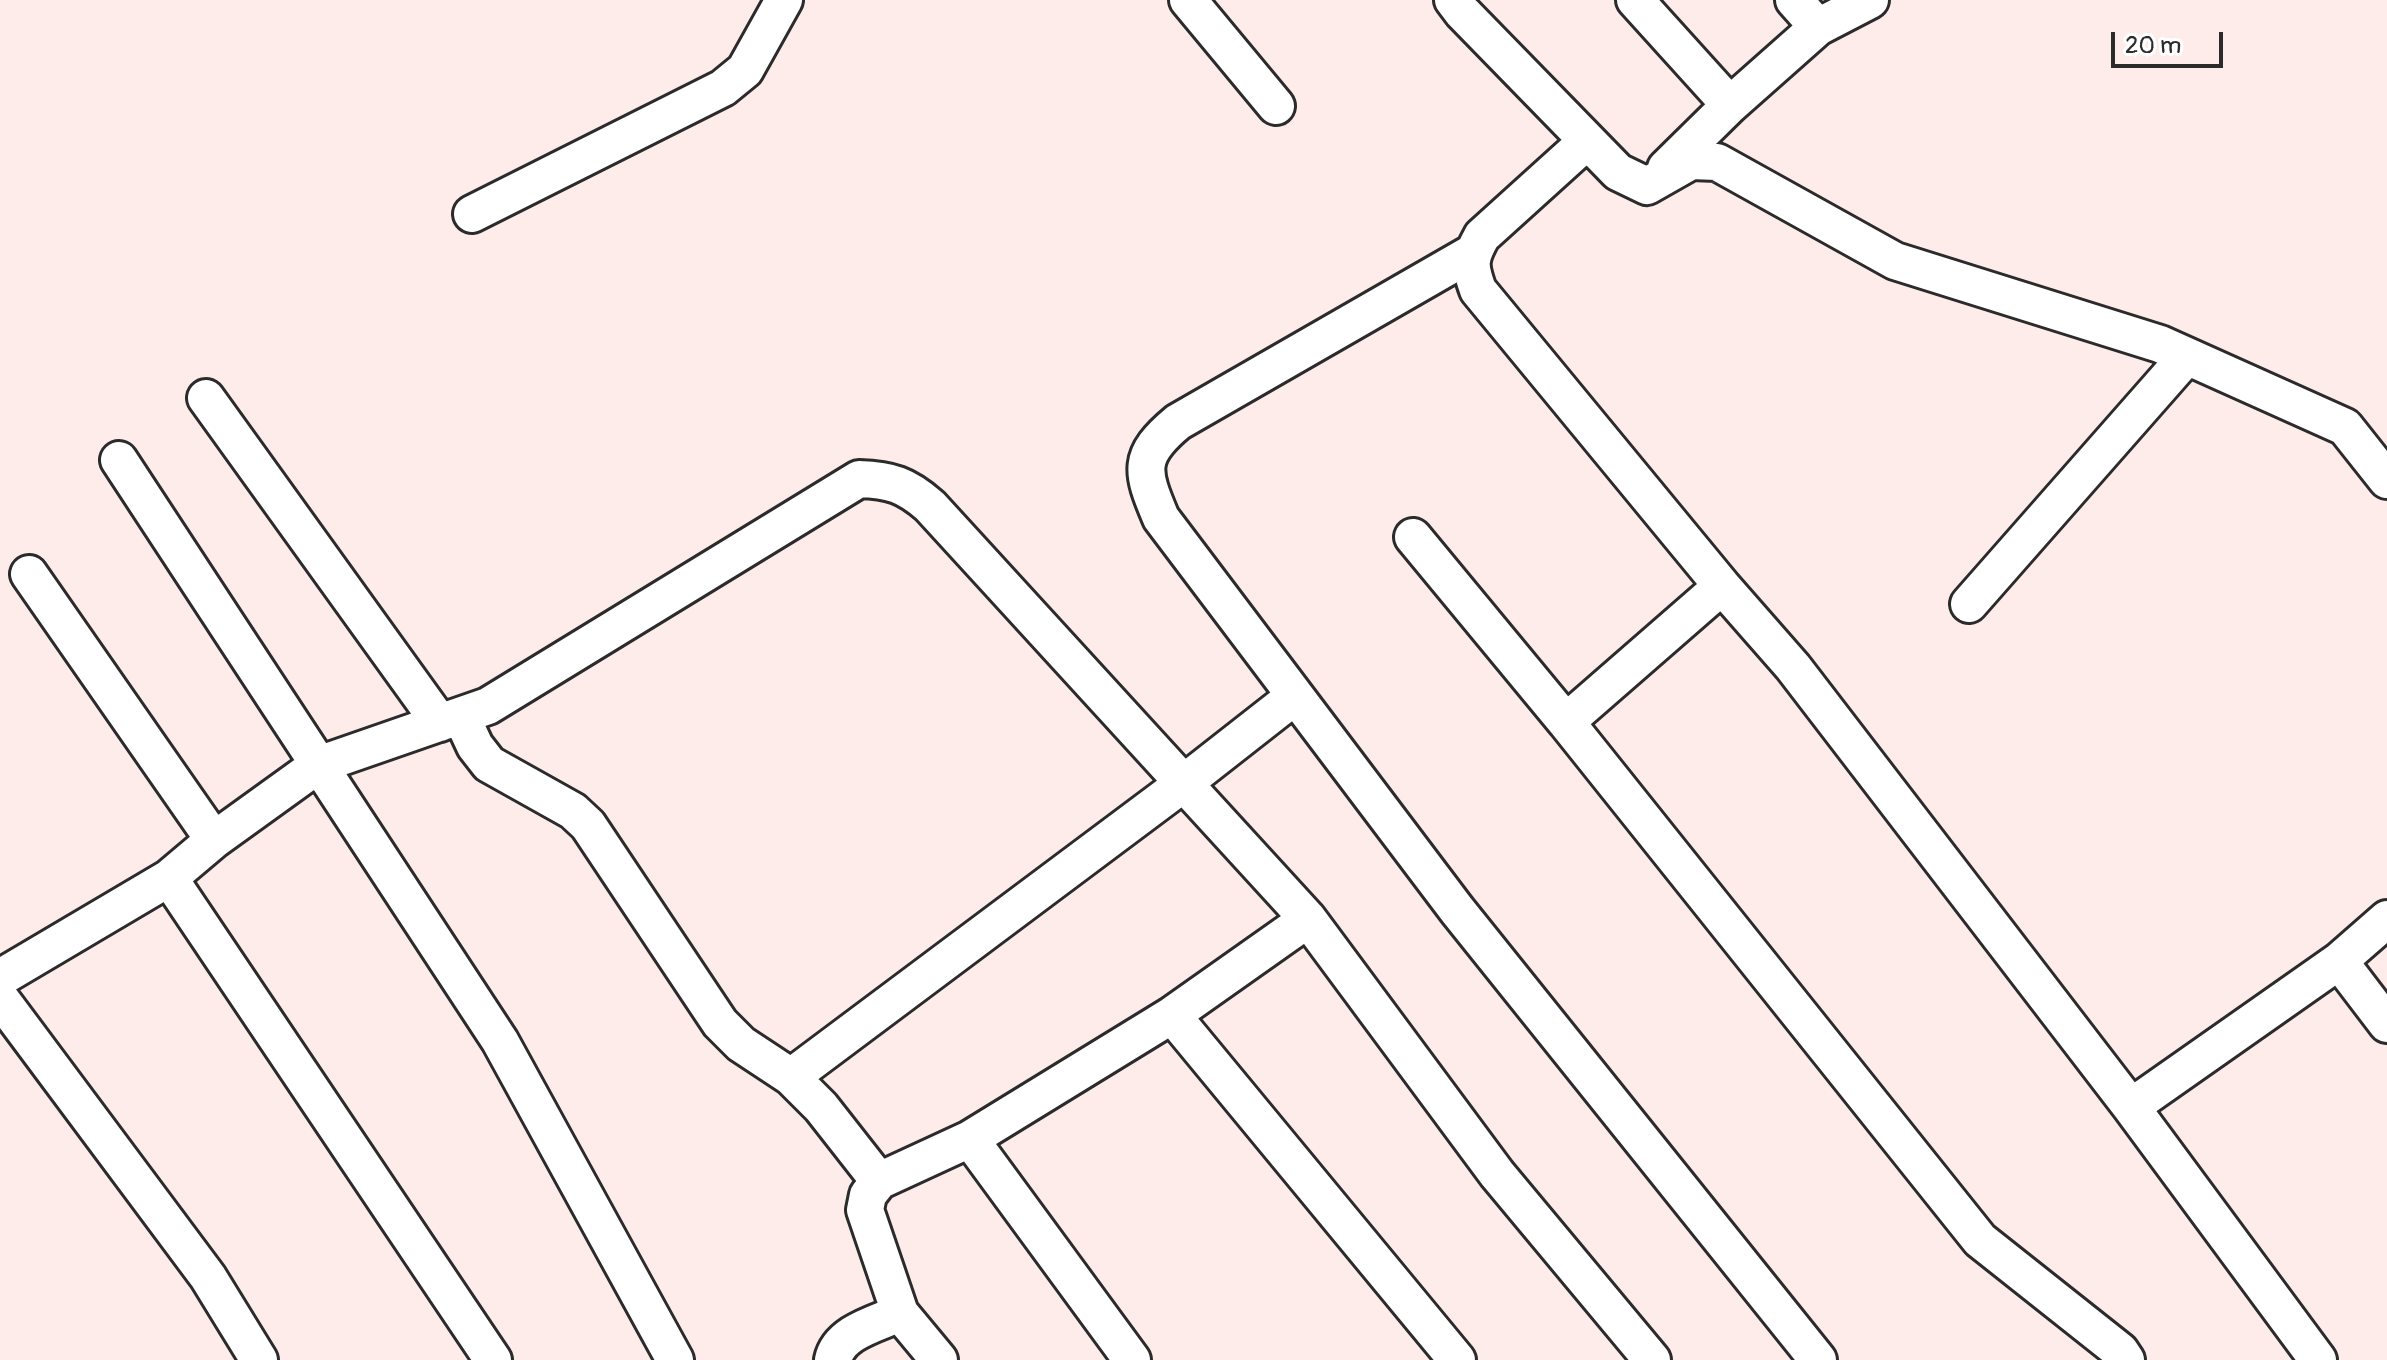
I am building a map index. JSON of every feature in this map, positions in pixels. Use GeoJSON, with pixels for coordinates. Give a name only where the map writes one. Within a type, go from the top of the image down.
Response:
{"type":"FeatureCollection","features":[{"type":"Feature","properties":{"kind":"street"},"geometry":{"type":"LineString","coordinates":[[472,214],[723,88],[745,70],[784,0]]}},
{"type":"Feature","properties":{"kind":"street"},"geometry":{"type":"LineString","coordinates":[[1188,0],[1276,106]]}},
{"type":"Feature","properties":{"kind":"street"},"geometry":{"type":"LineString","coordinates":[[1453,0],[1618,172],[1647,186]]}},
{"type":"Feature","properties":{"kind":"street"},"geometry":{"type":"LineString","coordinates":[[1635,0],[1730,105]]}},
{"type":"Feature","properties":{"kind":"street"},"geometry":{"type":"LineString","coordinates":[[1794,0],[1818,27]]}},
{"type":"Feature","properties":{"kind":"street"},"geometry":{"type":"LineString","coordinates":[[1647,186],[1730,105],[1818,27],[1870,0]]}},
{"type":"Feature","properties":{"kind":"street"},"geometry":{"type":"LineString","coordinates":[[1587,141],[1482,236],[1472,253],[1471,269],[1478,290],[1722,586],[1793,667],[2131,1107],[2318,1360]]}},
{"type":"Feature","properties":{"kind":"street"},"geometry":{"type":"LineString","coordinates":[[1647,186],[1691,161],[1717,162],[1895,261],[2160,344],[2345,427],[2387,480]]}},
{"type":"Feature","properties":{"kind":"street"},"geometry":{"type":"LineString","coordinates":[[1472,253],[1178,422],[1158,439],[1147,456],[1148,488],[1161,518],[1457,910],[1818,1360]]}},
{"type":"Feature","properties":{"kind":"street"},"geometry":{"type":"LineString","coordinates":[[1969,604],[2187,356]]}},
{"type":"Feature","properties":{"kind":"street"},"geometry":{"type":"LineString","coordinates":[[206,398],[451,719],[489,764],[573,811],[588,825],[720,1023],[741,1044],[791,1077],[821,1107],[879,1181]]}},
{"type":"Feature","properties":{"kind":"street"},"geometry":{"type":"LineString","coordinates":[[119,460],[500,1041],[675,1360]]}},
{"type":"Feature","properties":{"kind":"street"},"geometry":{"type":"LineString","coordinates":[[0,978],[169,878],[214,840],[318,765],[488,706],[859,479],[884,480],[912,489],[930,506],[1308,919],[1497,1174],[1652,1360]]}},
{"type":"Feature","properties":{"kind":"street"},"geometry":{"type":"LineString","coordinates":[[1413,537],[1566,722],[1980,1240],[2120,1351],[2126,1360]]}},
{"type":"Feature","properties":{"kind":"street"},"geometry":{"type":"LineString","coordinates":[[29,574],[214,840]]}},
{"type":"Feature","properties":{"kind":"street"},"geometry":{"type":"LineString","coordinates":[[1566,722],[1722,586]]}},
{"type":"Feature","properties":{"kind":"street"},"geometry":{"type":"LineString","coordinates":[[791,1077],[1184,783],[1295,696]]}},
{"type":"Feature","properties":{"kind":"street"},"geometry":{"type":"LineString","coordinates":[[169,878],[493,1360]]}},
{"type":"Feature","properties":{"kind":"street"},"geometry":{"type":"LineString","coordinates":[[939,1360],[900,1313],[865,1210],[868,1195],[879,1181],[970,1139],[1172,1015],[1308,919]]}},
{"type":"Feature","properties":{"kind":"street"},"geometry":{"type":"LineString","coordinates":[[2131,1107],[2339,961],[2387,919]]}},
{"type":"Feature","properties":{"kind":"street"},"geometry":{"type":"LineString","coordinates":[[2339,961],[2387,1024]]}},
{"type":"Feature","properties":{"kind":"street"},"geometry":{"type":"LineString","coordinates":[[0,998],[208,1277],[259,1360]]}},
{"type":"Feature","properties":{"kind":"street"},"geometry":{"type":"LineString","coordinates":[[1172,1015],[1457,1360]]}},
{"type":"Feature","properties":{"kind":"street"},"geometry":{"type":"LineString","coordinates":[[970,1139],[1132,1360]]}},
{"type":"Feature","properties":{"kind":"street"},"geometry":{"type":"LineString","coordinates":[[833,1360],[836,1346],[845,1338],[900,1313]]}}]}
